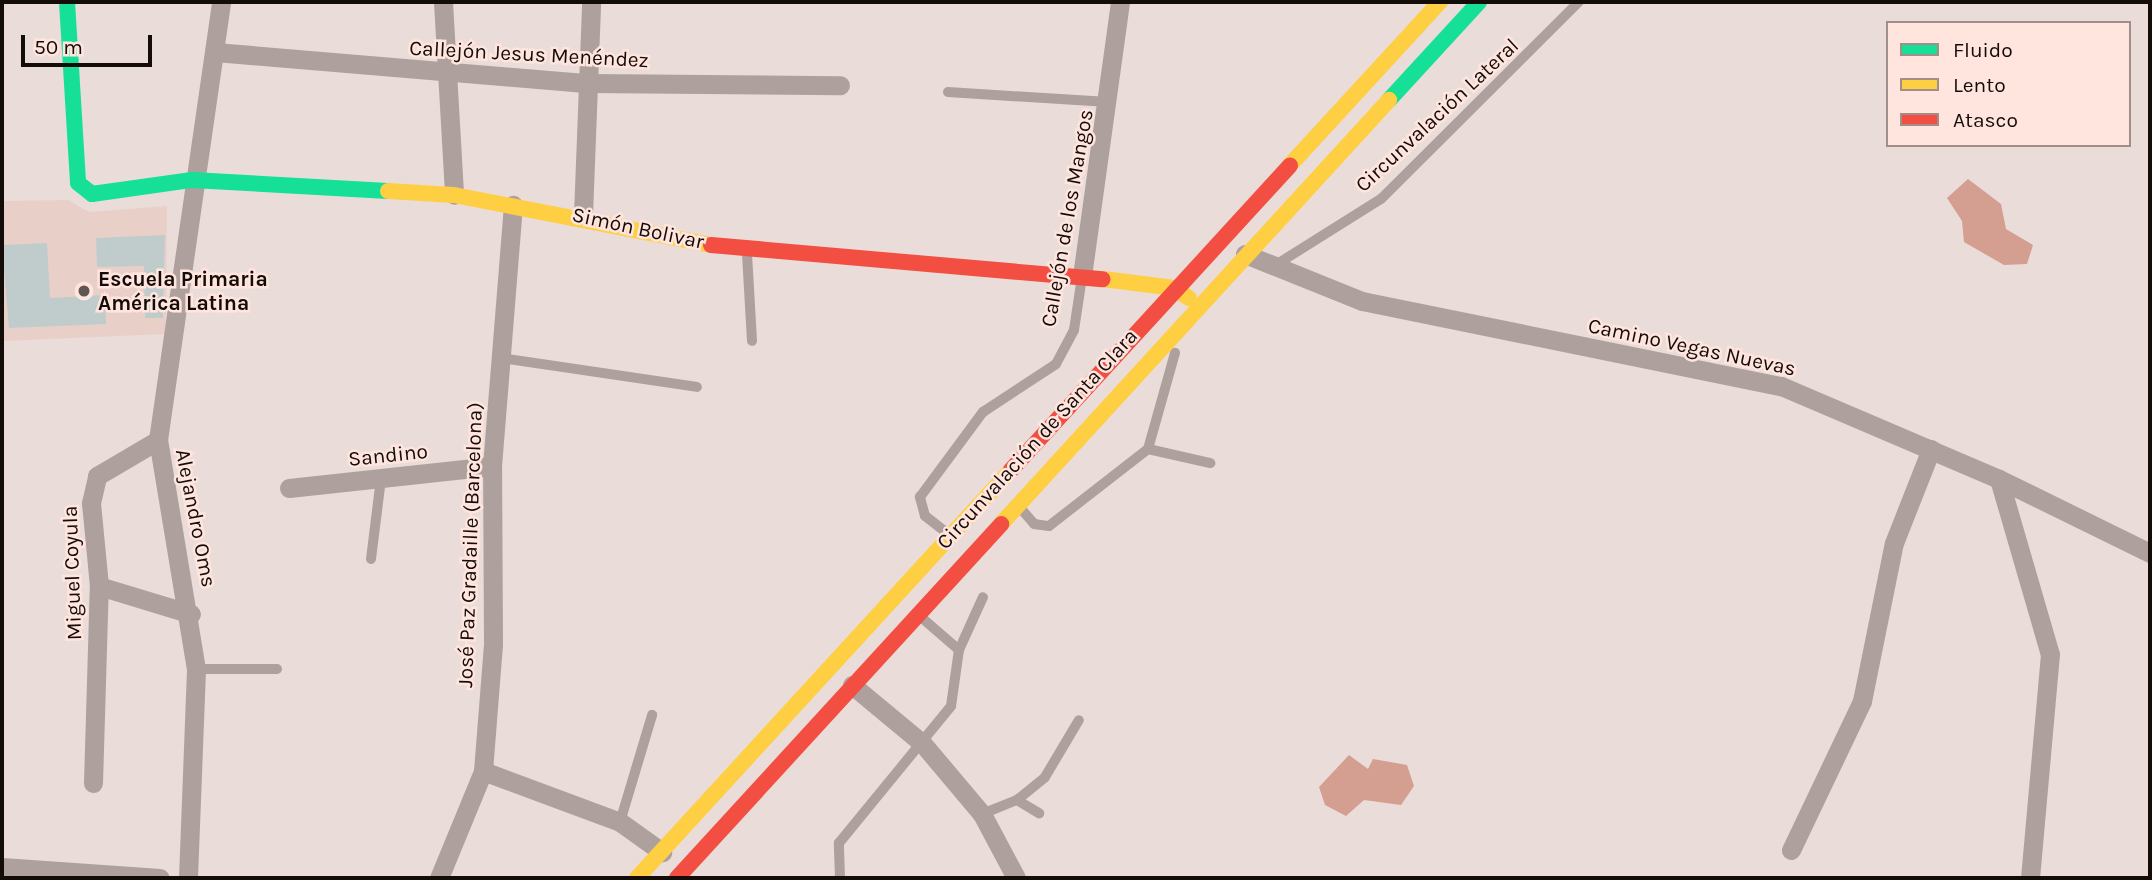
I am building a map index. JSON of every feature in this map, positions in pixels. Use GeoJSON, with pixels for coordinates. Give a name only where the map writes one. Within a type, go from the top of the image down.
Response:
{"type":"FeatureCollection","features":[{"type":"Feature","properties":{"kind":"main road","name":"Simón Bolivar"},"geometry":{"type":"LineString","coordinates":[[67,2],[78,183],[92,194],[192,180],[454,195],[583,215],[747,252],[1082,276],[1174,288],[1199,305]]}},
{"type":"Feature","properties":{"kind":"main road","name":"Circunvalación de Santa Clara"},"geometry":{"type":"LineString","coordinates":[[638,878],[1174,288],[1440,2]]}},
{"type":"Feature","properties":{"kind":"main road","name":"Circunvalación de Santa Clara"},"geometry":{"type":"LineString","coordinates":[[677,878],[1245,254],[1479,2]]}},
{"type":"Feature","properties":{"kind":"street","name":"Alejandro Oms"},"geometry":{"type":"LineString","coordinates":[[188,878],[196,668],[191,614],[158,440],[192,180],[215,52],[221,2]]}},
{"type":"Feature","properties":{"kind":"street"},"geometry":{"type":"LineString","coordinates":[[443,2],[454,195]]}},
{"type":"Feature","properties":{"kind":"street"},"geometry":{"type":"LineString","coordinates":[[583,215],[591,2]]}},
{"type":"Feature","properties":{"kind":"street","name":"Callejón de los Mangos"},"geometry":{"type":"LineString","coordinates":[[1082,276],[1110,102],[1120,2]]}},
{"type":"Feature","properties":{"kind":"street","name":"Callejón Jesus Menéndez"},"geometry":{"type":"LineString","coordinates":[[215,52],[447,74],[588,83],[840,85]]}},
{"type":"Feature","properties":{"kind":"street","name":"José Paz Gradaille (Barcelona)"},"geometry":{"type":"LineString","coordinates":[[439,878],[483,771],[493,644],[492,466],[513,205]]}},
{"type":"Feature","properties":{"kind":"street","name":"Camino Vegas Nuevas"},"geometry":{"type":"LineString","coordinates":[[1245,254],[1363,302],[1781,386],[1999,479],[2150,553]]}},
{"type":"Feature","properties":{"kind":"street","name":"Miguel Coyula"},"geometry":{"type":"LineString","coordinates":[[93,783],[99,586],[91,503],[97,476],[158,440]]}},
{"type":"Feature","properties":{"kind":"street"},"geometry":{"type":"LineString","coordinates":[[1791,850],[1862,701],[1894,542],[1931,449]]}},
{"type":"Feature","properties":{"kind":"street","name":"Sandino"},"geometry":{"type":"LineString","coordinates":[[289,488],[492,466]]}},
{"type":"Feature","properties":{"kind":"street"},"geometry":{"type":"LineString","coordinates":[[1999,479],[2050,654],[2030,878]]}},
{"type":"Feature","properties":{"kind":"street"},"geometry":{"type":"LineString","coordinates":[[99,586],[191,614]]}},
{"type":"Feature","properties":{"kind":"street"},"geometry":{"type":"LineString","coordinates":[[852,685],[923,744],[982,814],[1016,878]]}},
{"type":"Feature","properties":{"kind":"street"},"geometry":{"type":"LineString","coordinates":[[483,771],[620,822],[662,852]]}},
{"type":"Feature","properties":{"kind":"street"},"geometry":{"type":"LineString","coordinates":[[2,867],[68,874],[160,878]]}},
{"type":"Feature","properties":{"kind":"lane","name":"Circunvalación Lateral"},"geometry":{"type":"LineString","coordinates":[[1274,266],[1381,198],[1579,2]]}},
{"type":"Feature","properties":{"kind":"lane"},"geometry":{"type":"LineString","coordinates":[[948,92],[1110,102]]}},
{"type":"Feature","properties":{"kind":"lane"},"geometry":{"type":"LineString","coordinates":[[747,252],[752,341]]}},
{"type":"Feature","properties":{"kind":"lane","name":"Callejón de los Mangos"},"geometry":{"type":"LineString","coordinates":[[950,535],[925,516],[920,498],[984,412],[1056,364],[1074,330],[1082,276]]}},
{"type":"Feature","properties":{"kind":"lane"},"geometry":{"type":"LineString","coordinates":[[1017,505],[1034,524],[1049,526],[1148,449],[1184,322]]}},
{"type":"Feature","properties":{"kind":"lane"},"geometry":{"type":"LineString","coordinates":[[501,358],[696,387]]}},
{"type":"Feature","properties":{"kind":"lane"},"geometry":{"type":"LineString","coordinates":[[1148,449],[1210,463]]}},
{"type":"Feature","properties":{"kind":"lane"},"geometry":{"type":"LineString","coordinates":[[371,559],[381,479]]}},
{"type":"Feature","properties":{"kind":"lane"},"geometry":{"type":"LineString","coordinates":[[840,878],[839,843],[923,744],[951,706],[959,650],[983,597]]}},
{"type":"Feature","properties":{"kind":"lane"},"geometry":{"type":"LineString","coordinates":[[917,614],[959,650]]}},
{"type":"Feature","properties":{"kind":"lane"},"geometry":{"type":"LineString","coordinates":[[196,668],[277,669]]}},
{"type":"Feature","properties":{"kind":"lane"},"geometry":{"type":"LineString","coordinates":[[620,822],[652,715]]}},
{"type":"Feature","properties":{"kind":"lane"},"geometry":{"type":"LineString","coordinates":[[982,814],[1017,800],[1045,777],[1079,720]]}},
{"type":"Feature","properties":{"kind":"lane"},"geometry":{"type":"LineString","coordinates":[[1017,800],[1039,813]]}},
{"type":"Feature","properties":{"kind":"shaded area"},"geometry":{"type":"Polygon","coordinates":[[[1968,179],[2001,204],[2006,229],[2033,245],[2027,264],[2004,265],[1964,242],[1962,221],[1947,198],[1968,179]]]}},
{"type":"Feature","properties":{"kind":"shaded area","name":"Escuela Primaria América Latina"},"geometry":{"type":"Polygon","coordinates":[[[68,200],[89,212],[167,206],[166,334],[2,341],[2,201],[68,200]]]}},
{"type":"Feature","properties":{"kind":"shaded area"},"geometry":{"type":"Polygon","coordinates":[[[1349,755],[1368,769],[1373,759],[1407,765],[1414,786],[1401,805],[1364,800],[1346,816],[1325,805],[1319,787],[1349,755]]]}},
{"type":"Feature","properties":{"kind":"building"},"geometry":{"type":"Polygon","coordinates":[[[165,235],[163,318],[145,318],[144,266],[97,267],[96,238],[165,235]]]}},
{"type":"Feature","properties":{"kind":"building"},"geometry":{"type":"Polygon","coordinates":[[[47,243],[50,298],[105,295],[106,324],[9,328],[2,245],[47,243]]]}},
{"type":"Feature","properties":{"kind":"traffic: fast"},"geometry":{"type":"LineString","coordinates":[[67,2],[78,183],[92,194],[192,180],[388,191]]}},
{"type":"Feature","properties":{"kind":"traffic: fast"},"geometry":{"type":"LineString","coordinates":[[1389,100],[1479,2]]}},
{"type":"Feature","properties":{"kind":"traffic: slow"},"geometry":{"type":"LineString","coordinates":[[1290,165],[1440,2]]}},
{"type":"Feature","properties":{"kind":"traffic: slow"},"geometry":{"type":"LineString","coordinates":[[1001,524],[1389,100]]}},
{"type":"Feature","properties":{"kind":"traffic: slow"},"geometry":{"type":"LineString","coordinates":[[388,191],[454,195],[711,245]]}},
{"type":"Feature","properties":{"kind":"traffic: slow"},"geometry":{"type":"LineString","coordinates":[[1103,279],[1174,288],[1189,298]]}},
{"type":"Feature","properties":{"kind":"traffic: slow"},"geometry":{"type":"LineString","coordinates":[[637,878],[1011,470]]}},
{"type":"Feature","properties":{"kind":"traffic: jam"},"geometry":{"type":"LineString","coordinates":[[1011,470],[1290,165]]}},
{"type":"Feature","properties":{"kind":"traffic: jam"},"geometry":{"type":"LineString","coordinates":[[711,245],[1103,279]]}},
{"type":"Feature","properties":{"kind":"traffic: jam"},"geometry":{"type":"LineString","coordinates":[[677,878],[1001,524]]}},
{"type":"Feature","properties":{"kind":"place","name":"Escuela Primaria América Latina"},"geometry":{"type":"Point","coordinates":[84,291]}}]}
